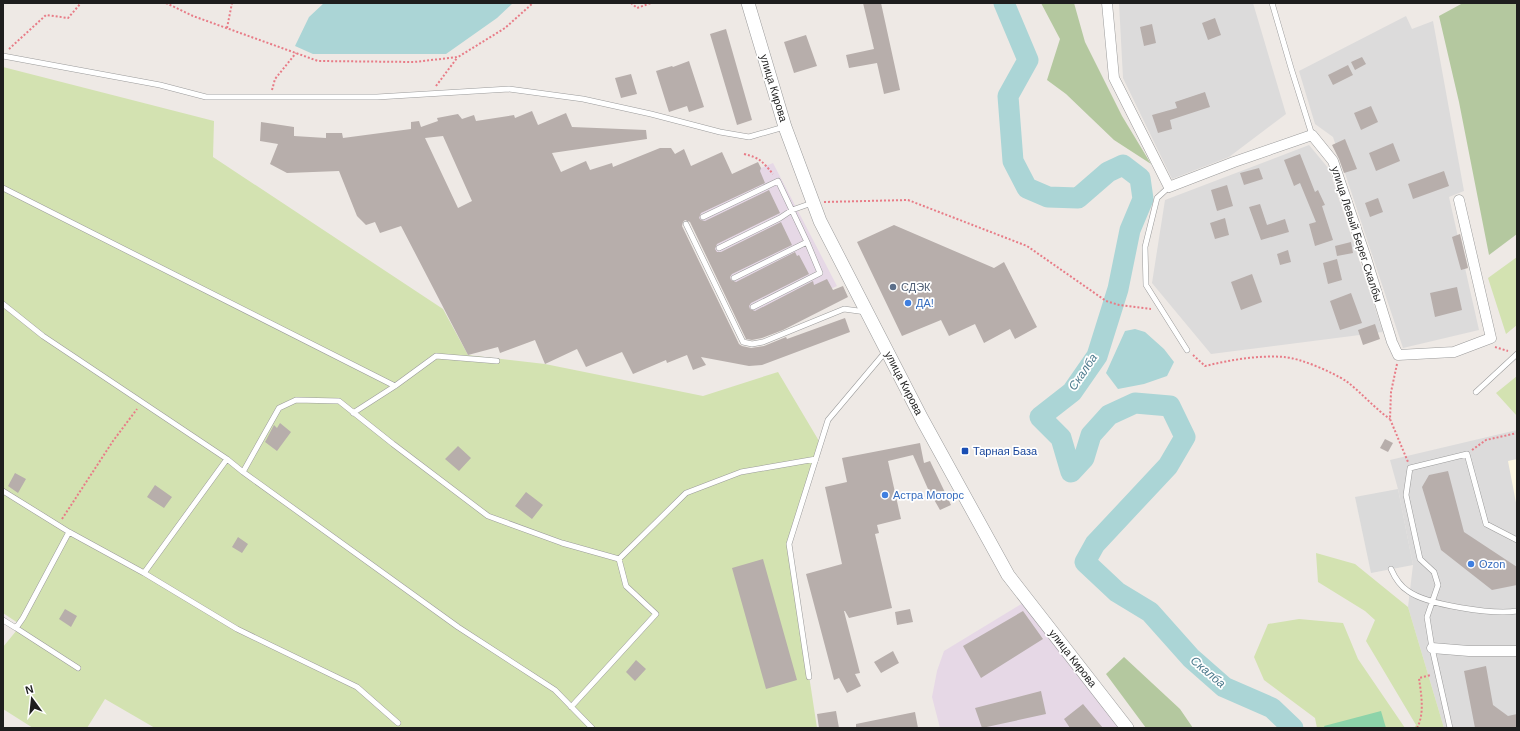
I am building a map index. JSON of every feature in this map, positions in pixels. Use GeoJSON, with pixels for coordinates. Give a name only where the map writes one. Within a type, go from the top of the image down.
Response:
{"type":"FeatureCollection","features":[{"type":"Feature","properties":{"kind":"street","name":"улица Кирова"},"geometry":{"type":"LineString","coordinates":[[748,3],[785,127],[820,221],[922,419],[1008,575],[1127,728]]}},
{"type":"Feature","properties":{"kind":"street"},"geometry":{"type":"LineString","coordinates":[[1107,3],[1114,78],[1169,188],[1234,162],[1312,135]]}},
{"type":"Feature","properties":{"kind":"street","name":"улица Левый Берег Скалбы"},"geometry":{"type":"LineString","coordinates":[[1312,135],[1333,161],[1366,258],[1392,342],[1398,355]]}},
{"type":"Feature","properties":{"kind":"street"},"geometry":{"type":"LineString","coordinates":[[1398,355],[1454,352],[1491,338],[1459,200]]}},
{"type":"Feature","properties":{"kind":"street"},"geometry":{"type":"LineString","coordinates":[[1432,648],[1470,651],[1517,651]]}},
{"type":"Feature","properties":{"kind":"lane"},"geometry":{"type":"LineString","coordinates":[[1272,3],[1312,135]]}},
{"type":"Feature","properties":{"kind":"lane"},"geometry":{"type":"LineString","coordinates":[[3,56],[160,85],[206,97],[377,97],[509,89],[583,99],[651,114],[720,132],[749,137],[785,127]]}},
{"type":"Feature","properties":{"kind":"lane"},"geometry":{"type":"LineString","coordinates":[[703,217],[778,181],[820,273],[753,307]]}},
{"type":"Feature","properties":{"kind":"lane"},"geometry":{"type":"LineString","coordinates":[[3,188],[395,386]]}},
{"type":"Feature","properties":{"kind":"lane"},"geometry":{"type":"LineString","coordinates":[[1169,188],[1157,198],[1145,247],[1146,285],[1187,350]]}},
{"type":"Feature","properties":{"kind":"lane"},"geometry":{"type":"LineString","coordinates":[[718,248],[780,218],[792,210],[813,202]]}},
{"type":"Feature","properties":{"kind":"lane"},"geometry":{"type":"LineString","coordinates":[[686,224],[743,342],[752,344],[763,342],[844,309],[867,313]]}},
{"type":"Feature","properties":{"kind":"lane"},"geometry":{"type":"LineString","coordinates":[[734,278],[807,242]]}},
{"type":"Feature","properties":{"kind":"lane"},"geometry":{"type":"LineString","coordinates":[[3,304],[43,336],[227,459],[458,627],[555,690],[592,728]]}},
{"type":"Feature","properties":{"kind":"lane"},"geometry":{"type":"LineString","coordinates":[[809,677],[789,544],[828,420],[887,350]]}},
{"type":"Feature","properties":{"kind":"lane"},"geometry":{"type":"LineString","coordinates":[[1476,392],[1517,354]]}},
{"type":"Feature","properties":{"kind":"lane"},"geometry":{"type":"LineString","coordinates":[[354,413],[395,386],[436,356],[497,361]]}},
{"type":"Feature","properties":{"kind":"lane"},"geometry":{"type":"LineString","coordinates":[[243,472],[279,408],[296,400],[339,401],[392,444],[488,516],[562,543],[619,559]]}},
{"type":"Feature","properties":{"kind":"lane"},"geometry":{"type":"LineString","coordinates":[[1450,728],[1432,648],[1427,617],[1438,585],[1434,572],[1420,559],[1406,495],[1410,468],[1466,454],[1486,524],[1517,540]]}},
{"type":"Feature","properties":{"kind":"lane"},"geometry":{"type":"LineString","coordinates":[[619,559],[686,493],[741,472],[816,458]]}},
{"type":"Feature","properties":{"kind":"lane"},"geometry":{"type":"LineString","coordinates":[[144,573],[227,459]]}},
{"type":"Feature","properties":{"kind":"lane"},"geometry":{"type":"LineString","coordinates":[[3,491],[69,532],[144,573],[237,629],[357,687],[398,724]]}},
{"type":"Feature","properties":{"kind":"lane"},"geometry":{"type":"LineString","coordinates":[[16,628],[23,618],[69,532]]}},
{"type":"Feature","properties":{"kind":"lane"},"geometry":{"type":"LineString","coordinates":[[571,706],[656,614],[626,586],[619,559]]}},
{"type":"Feature","properties":{"kind":"lane"},"geometry":{"type":"LineString","coordinates":[[1391,569],[1396,580],[1408,592],[1431,602],[1497,613],[1517,611]]}},
{"type":"Feature","properties":{"kind":"lane"},"geometry":{"type":"LineString","coordinates":[[3,620],[78,668]]}},
{"type":"Feature","properties":{"kind":"path"},"geometry":{"type":"LineString","coordinates":[[8,49],[46,15],[68,18],[81,3]]}},
{"type":"Feature","properties":{"kind":"path"},"geometry":{"type":"LineString","coordinates":[[166,3],[193,16],[318,61],[414,62],[458,57]]}},
{"type":"Feature","properties":{"kind":"path"},"geometry":{"type":"LineString","coordinates":[[227,28],[232,3]]}},
{"type":"Feature","properties":{"kind":"path"},"geometry":{"type":"LineString","coordinates":[[428,94],[446,74],[458,57],[505,28],[533,3]]}},
{"type":"Feature","properties":{"kind":"path"},"geometry":{"type":"LineString","coordinates":[[631,3],[637,8],[651,3]]}},
{"type":"Feature","properties":{"kind":"path"},"geometry":{"type":"LineString","coordinates":[[271,97],[275,79],[296,53]]}},
{"type":"Feature","properties":{"kind":"path"},"geometry":{"type":"LineString","coordinates":[[744,154],[757,158],[761,161],[778,181]]}},
{"type":"Feature","properties":{"kind":"path"},"geometry":{"type":"LineString","coordinates":[[813,202],[908,200],[1027,246],[1106,301],[1119,305],[1160,309]]}},
{"type":"Feature","properties":{"kind":"path"},"geometry":{"type":"LineString","coordinates":[[1491,338],[1494,346],[1517,354]]}},
{"type":"Feature","properties":{"kind":"path"},"geometry":{"type":"LineString","coordinates":[[1187,350],[1205,366],[1227,361],[1285,357],[1305,363],[1332,373],[1344,380],[1390,418]]}},
{"type":"Feature","properties":{"kind":"path"},"geometry":{"type":"LineString","coordinates":[[1398,355],[1391,392],[1390,418],[1410,468]]}},
{"type":"Feature","properties":{"kind":"path"},"geometry":{"type":"LineString","coordinates":[[58,525],[113,441],[142,402]]}},
{"type":"Feature","properties":{"kind":"path"},"geometry":{"type":"LineString","coordinates":[[1466,454],[1486,440],[1517,433]]}},
{"type":"Feature","properties":{"kind":"path"},"geometry":{"type":"LineString","coordinates":[[1417,728],[1420,723],[1422,701],[1419,678],[1438,673]]}},
{"type":"Feature","properties":{"kind":"shaded area"},"geometry":{"type":"Polygon","coordinates":[[[1119,3],[1253,3],[1286,114],[1229,157],[1172,179],[1123,78],[1119,3]]]}},
{"type":"Feature","properties":{"kind":"shaded area"},"geometry":{"type":"Polygon","coordinates":[[[1406,16],[1412,29],[1433,21],[1464,191],[1449,197],[1479,330],[1403,348],[1333,137],[1315,124],[1299,71],[1406,16]]]}},
{"type":"Feature","properties":{"kind":"shaded area"},"geometry":{"type":"Polygon","coordinates":[[[1309,145],[1329,169],[1383,332],[1211,354],[1152,283],[1165,200],[1309,145]]]}},
{"type":"Feature","properties":{"kind":"shaded area"},"geometry":{"type":"Polygon","coordinates":[[[773,163],[837,286],[744,331],[683,204],[705,192],[773,163]]]}},
{"type":"Feature","properties":{"kind":"shaded area"},"geometry":{"type":"Polygon","coordinates":[[[1517,430],[1517,728],[1444,728],[1408,607],[1413,565],[1398,489],[1390,460],[1517,430]]]}},
{"type":"Feature","properties":{"kind":"shaded area"},"geometry":{"type":"Polygon","coordinates":[[[1517,459],[1517,508],[1508,461],[1517,459]]]}},
{"type":"Feature","properties":{"kind":"shaded area"},"geometry":{"type":"Polygon","coordinates":[[[1398,489],[1413,565],[1371,573],[1355,497],[1398,489]]]}},
{"type":"Feature","properties":{"kind":"shaded area"},"geometry":{"type":"Polygon","coordinates":[[[1023,603],[1122,728],[940,728],[932,697],[937,671],[944,651],[1023,603]]]}},
{"type":"Feature","properties":{"kind":"green space"},"geometry":{"type":"Polygon","coordinates":[[[1041,3],[1074,3],[1085,42],[1122,116],[1151,164],[1114,140],[1066,94],[1047,80],[1060,39],[1041,3]]]}},
{"type":"Feature","properties":{"kind":"green space"},"geometry":{"type":"Polygon","coordinates":[[[1463,3],[1517,3],[1517,234],[1489,255],[1459,102],[1439,16],[1463,3]]]}},
{"type":"Feature","properties":{"kind":"green space"},"geometry":{"type":"Polygon","coordinates":[[[3,67],[214,121],[213,157],[443,309],[468,355],[545,364],[703,396],[778,372],[819,441],[789,544],[817,728],[155,728],[105,699],[87,728],[33,728],[3,709],[3,647],[21,625],[3,613],[3,67]]]}},
{"type":"Feature","properties":{"kind":"green space"},"geometry":{"type":"Polygon","coordinates":[[[1517,257],[1517,325],[1506,334],[1488,278],[1517,257]]]}},
{"type":"Feature","properties":{"kind":"green space"},"geometry":{"type":"Polygon","coordinates":[[[1517,376],[1517,416],[1496,393],[1517,376]]]}},
{"type":"Feature","properties":{"kind":"green space"},"geometry":{"type":"Polygon","coordinates":[[[1316,553],[1355,564],[1408,607],[1444,728],[1414,728],[1416,725],[1366,641],[1375,620],[1365,611],[1318,582],[1316,553]]]}},
{"type":"Feature","properties":{"kind":"green space"},"geometry":{"type":"Polygon","coordinates":[[[1299,619],[1343,623],[1358,659],[1405,728],[1317,728],[1315,718],[1264,680],[1254,657],[1268,624],[1299,619]]]}},
{"type":"Feature","properties":{"kind":"green space"},"geometry":{"type":"Polygon","coordinates":[[[1124,657],[1180,709],[1193,728],[1146,728],[1106,674],[1124,657]]]}},
{"type":"Feature","properties":{"kind":"green space"},"geometry":{"type":"Polygon","coordinates":[[[1381,711],[1386,728],[1325,728],[1324,726],[1381,711]]]}},
{"type":"Feature","properties":{"kind":"water"},"geometry":{"type":"Polygon","coordinates":[[[324,3],[513,3],[497,18],[446,54],[313,54],[295,46],[309,17],[324,3]]]}},
{"type":"Feature","properties":{"kind":"water"},"geometry":{"type":"Polygon","coordinates":[[[1135,329],[1145,332],[1164,349],[1174,362],[1167,376],[1144,384],[1118,389],[1106,373],[1125,331],[1135,329]]]}},
{"type":"Feature","properties":{"kind":"building"},"geometry":{"type":"Polygon","coordinates":[[[863,3],[881,3],[900,90],[884,94],[877,63],[849,68],[846,55],[874,49],[863,3]]]}},
{"type":"Feature","properties":{"kind":"building"},"geometry":{"type":"Polygon","coordinates":[[[1215,18],[1221,35],[1208,40],[1202,23],[1215,18]]]}},
{"type":"Feature","properties":{"kind":"building"},"geometry":{"type":"Polygon","coordinates":[[[1152,24],[1156,43],[1144,46],[1140,27],[1152,24]]]}},
{"type":"Feature","properties":{"kind":"building"},"geometry":{"type":"Polygon","coordinates":[[[726,29],[752,120],[737,125],[710,34],[726,29]]]}},
{"type":"Feature","properties":{"kind":"building"},"geometry":{"type":"Polygon","coordinates":[[[806,35],[817,66],[794,73],[784,42],[806,35]]]}},
{"type":"Feature","properties":{"kind":"building"},"geometry":{"type":"Polygon","coordinates":[[[1362,57],[1366,64],[1355,70],[1351,62],[1362,57]]]}},
{"type":"Feature","properties":{"kind":"building"},"geometry":{"type":"Polygon","coordinates":[[[689,61],[704,107],[689,112],[687,106],[669,112],[656,71],[689,61]]]}},
{"type":"Feature","properties":{"kind":"building"},"geometry":{"type":"Polygon","coordinates":[[[1348,65],[1353,75],[1333,85],[1328,75],[1348,65]]]}},
{"type":"Feature","properties":{"kind":"building"},"geometry":{"type":"Polygon","coordinates":[[[631,74],[637,94],[621,98],[615,78],[631,74]]]}},
{"type":"Feature","properties":{"kind":"building"},"geometry":{"type":"Polygon","coordinates":[[[1205,92],[1210,107],[1170,120],[1172,129],[1158,133],[1152,115],[1177,108],[1175,102],[1205,92]]]}},
{"type":"Feature","properties":{"kind":"building"},"geometry":{"type":"Polygon","coordinates":[[[1371,106],[1378,122],[1361,130],[1354,113],[1371,106]]]}},
{"type":"Feature","properties":{"kind":"building"},"geometry":{"type":"Polygon","coordinates":[[[532,111],[538,125],[566,113],[572,127],[646,130],[647,139],[552,153],[561,172],[586,161],[590,170],[612,163],[613,167],[660,148],[671,148],[675,154],[684,149],[691,166],[722,152],[732,174],[758,162],[765,183],[701,213],[699,218],[705,221],[769,190],[780,213],[717,244],[715,249],[717,252],[721,252],[781,222],[792,245],[732,274],[730,277],[731,280],[736,282],[795,252],[797,256],[799,255],[809,274],[751,303],[749,306],[750,309],[755,311],[813,281],[814,285],[827,279],[833,290],[843,286],[848,297],[783,330],[762,338],[752,340],[746,339],[690,222],[685,220],[682,226],[739,344],[751,348],[764,346],[786,337],[787,339],[845,318],[850,332],[762,365],[749,366],[701,357],[706,365],[693,370],[687,355],[667,363],[666,360],[633,374],[622,352],[586,367],[577,349],[545,364],[535,340],[500,353],[498,347],[468,355],[401,226],[380,233],[375,222],[366,225],[357,216],[339,171],[287,173],[270,164],[278,144],[260,141],[261,122],[294,127],[294,136],[326,138],[326,133],[342,133],[343,138],[411,129],[411,122],[419,121],[421,127],[438,121],[437,118],[458,114],[462,119],[474,115],[476,121],[514,115],[515,118],[532,111]],[[443,136],[425,138],[458,208],[472,201],[443,136]]]}},
{"type":"Feature","properties":{"kind":"building"},"geometry":{"type":"Polygon","coordinates":[[[1345,139],[1357,169],[1344,173],[1332,145],[1345,139]]]}},
{"type":"Feature","properties":{"kind":"building"},"geometry":{"type":"Polygon","coordinates":[[[1393,143],[1400,161],[1376,171],[1369,153],[1393,143]]]}},
{"type":"Feature","properties":{"kind":"building"},"geometry":{"type":"Polygon","coordinates":[[[1300,154],[1315,192],[1318,190],[1325,205],[1322,206],[1333,240],[1315,246],[1309,224],[1316,222],[1300,183],[1294,186],[1284,160],[1300,154]]]}},
{"type":"Feature","properties":{"kind":"building"},"geometry":{"type":"Polygon","coordinates":[[[1259,168],[1263,179],[1244,185],[1240,173],[1259,168]]]}},
{"type":"Feature","properties":{"kind":"building"},"geometry":{"type":"Polygon","coordinates":[[[1444,171],[1449,186],[1413,199],[1408,184],[1444,171]]]}},
{"type":"Feature","properties":{"kind":"building"},"geometry":{"type":"Polygon","coordinates":[[[1227,185],[1233,206],[1217,211],[1211,190],[1227,185]]]}},
{"type":"Feature","properties":{"kind":"building"},"geometry":{"type":"Polygon","coordinates":[[[1378,198],[1383,212],[1370,217],[1365,203],[1378,198]]]}},
{"type":"Feature","properties":{"kind":"building"},"geometry":{"type":"Polygon","coordinates":[[[1260,204],[1267,225],[1285,219],[1289,232],[1261,240],[1249,207],[1260,204]]]}},
{"type":"Feature","properties":{"kind":"building"},"geometry":{"type":"Polygon","coordinates":[[[1225,218],[1229,235],[1215,239],[1210,223],[1225,218]]]}},
{"type":"Feature","properties":{"kind":"building"},"geometry":{"type":"Polygon","coordinates":[[[894,225],[994,268],[1004,262],[1037,327],[1015,339],[1010,329],[984,343],[975,324],[949,336],[941,320],[902,336],[857,242],[894,225]]]}},
{"type":"Feature","properties":{"kind":"building"},"geometry":{"type":"Polygon","coordinates":[[[1460,234],[1468,268],[1461,270],[1452,237],[1460,234]]]}},
{"type":"Feature","properties":{"kind":"building"},"geometry":{"type":"Polygon","coordinates":[[[1351,242],[1353,253],[1337,256],[1335,246],[1351,242]]]}},
{"type":"Feature","properties":{"kind":"building"},"geometry":{"type":"Polygon","coordinates":[[[1288,250],[1291,262],[1280,265],[1277,254],[1288,250]]]}},
{"type":"Feature","properties":{"kind":"building"},"geometry":{"type":"Polygon","coordinates":[[[1337,259],[1342,280],[1328,284],[1323,263],[1337,259]]]}},
{"type":"Feature","properties":{"kind":"building"},"geometry":{"type":"Polygon","coordinates":[[[1252,274],[1262,302],[1241,310],[1231,282],[1252,274]]]}},
{"type":"Feature","properties":{"kind":"building"},"geometry":{"type":"Polygon","coordinates":[[[1457,287],[1462,310],[1435,317],[1430,293],[1457,287]]]}},
{"type":"Feature","properties":{"kind":"building"},"geometry":{"type":"Polygon","coordinates":[[[1351,293],[1362,323],[1340,330],[1330,301],[1351,293]]]}},
{"type":"Feature","properties":{"kind":"building"},"geometry":{"type":"Polygon","coordinates":[[[1375,324],[1380,339],[1363,345],[1358,330],[1375,324]]]}},
{"type":"Feature","properties":{"kind":"building"},"geometry":{"type":"Polygon","coordinates":[[[280,423],[291,432],[277,451],[265,442],[274,425],[277,428],[280,423]]]}},
{"type":"Feature","properties":{"kind":"building"},"geometry":{"type":"Polygon","coordinates":[[[1385,439],[1393,443],[1388,452],[1380,448],[1385,439]]]}},
{"type":"Feature","properties":{"kind":"building"},"geometry":{"type":"Polygon","coordinates":[[[920,443],[924,463],[930,461],[951,505],[940,510],[928,489],[913,455],[888,461],[901,519],[877,525],[879,533],[875,534],[892,608],[849,618],[844,611],[860,673],[855,674],[861,686],[847,693],[839,678],[834,680],[806,574],[842,564],[825,487],[847,482],[842,458],[920,443]]]}},
{"type":"Feature","properties":{"kind":"building"},"geometry":{"type":"Polygon","coordinates":[[[458,446],[471,458],[459,471],[445,459],[458,446]]]}},
{"type":"Feature","properties":{"kind":"building"},"geometry":{"type":"Polygon","coordinates":[[[1448,471],[1464,532],[1517,567],[1517,585],[1492,590],[1441,550],[1422,487],[1429,475],[1448,471]]]}},
{"type":"Feature","properties":{"kind":"building"},"geometry":{"type":"Polygon","coordinates":[[[15,473],[26,479],[18,493],[8,486],[15,473]]]}},
{"type":"Feature","properties":{"kind":"building"},"geometry":{"type":"Polygon","coordinates":[[[155,485],[172,497],[164,508],[147,497],[155,485]]]}},
{"type":"Feature","properties":{"kind":"building"},"geometry":{"type":"Polygon","coordinates":[[[526,492],[543,505],[532,519],[515,506],[526,492]]]}},
{"type":"Feature","properties":{"kind":"building"},"geometry":{"type":"Polygon","coordinates":[[[238,537],[248,544],[242,553],[232,547],[238,537]]]}},
{"type":"Feature","properties":{"kind":"building"},"geometry":{"type":"Polygon","coordinates":[[[763,559],[797,680],[766,689],[732,568],[763,559]]]}},
{"type":"Feature","properties":{"kind":"building"},"geometry":{"type":"Polygon","coordinates":[[[65,609],[77,616],[71,627],[59,619],[65,609]]]}},
{"type":"Feature","properties":{"kind":"building"},"geometry":{"type":"Polygon","coordinates":[[[910,609],[913,622],[897,625],[895,612],[910,609]]]}},
{"type":"Feature","properties":{"kind":"building"},"geometry":{"type":"Polygon","coordinates":[[[1023,611],[1043,639],[981,678],[963,646],[1023,611]]]}},
{"type":"Feature","properties":{"kind":"building"},"geometry":{"type":"Polygon","coordinates":[[[893,651],[899,663],[881,673],[874,662],[893,651]]]}},
{"type":"Feature","properties":{"kind":"building"},"geometry":{"type":"Polygon","coordinates":[[[636,660],[646,669],[635,681],[626,672],[636,660]]]}},
{"type":"Feature","properties":{"kind":"building"},"geometry":{"type":"Polygon","coordinates":[[[1486,666],[1493,705],[1508,716],[1517,714],[1517,728],[1475,728],[1464,671],[1486,666]]]}},
{"type":"Feature","properties":{"kind":"building"},"geometry":{"type":"Polygon","coordinates":[[[1041,691],[1046,714],[982,728],[975,708],[1041,691]]]}},
{"type":"Feature","properties":{"kind":"building"},"geometry":{"type":"Polygon","coordinates":[[[1083,704],[1103,728],[1070,728],[1064,719],[1083,704]]]}},
{"type":"Feature","properties":{"kind":"building"},"geometry":{"type":"Polygon","coordinates":[[[836,711],[839,728],[819,728],[817,714],[836,711]]]}},
{"type":"Feature","properties":{"kind":"building"},"geometry":{"type":"Polygon","coordinates":[[[915,712],[918,728],[856,728],[856,724],[915,712]]]}},
{"type":"Feature","properties":{"kind":"waterway","name":"Скалба"},"geometry":{"type":"LineString","coordinates":[[1004,3],[1028,60],[1008,96],[1013,161],[1027,188],[1048,197],[1078,198],[1108,172],[1123,165],[1140,178],[1143,199],[1130,230],[1118,289],[1097,356],[1072,392],[1040,417],[1061,438],[1071,472],[1084,458],[1091,435],[1109,415],[1135,403],[1170,406],[1185,437],[1168,466],[1095,544],[1085,562],[1117,592],[1150,612],[1191,658],[1224,687],[1272,708],[1293,728]]}},
{"type":"Feature","properties":{"kind":"place","name":"СДЭК"},"geometry":{"type":"Point","coordinates":[893,287]}},
{"type":"Feature","properties":{"kind":"place","name":"ДА!"},"geometry":{"type":"Point","coordinates":[908,303]}},
{"type":"Feature","properties":{"kind":"place","name":"Тарная База"},"geometry":{"type":"Point","coordinates":[965,451]}},
{"type":"Feature","properties":{"kind":"place","name":"Астра Моторс"},"geometry":{"type":"Point","coordinates":[885,495]}},
{"type":"Feature","properties":{"kind":"place","name":"Ozon"},"geometry":{"type":"Point","coordinates":[1471,564]}}]}
